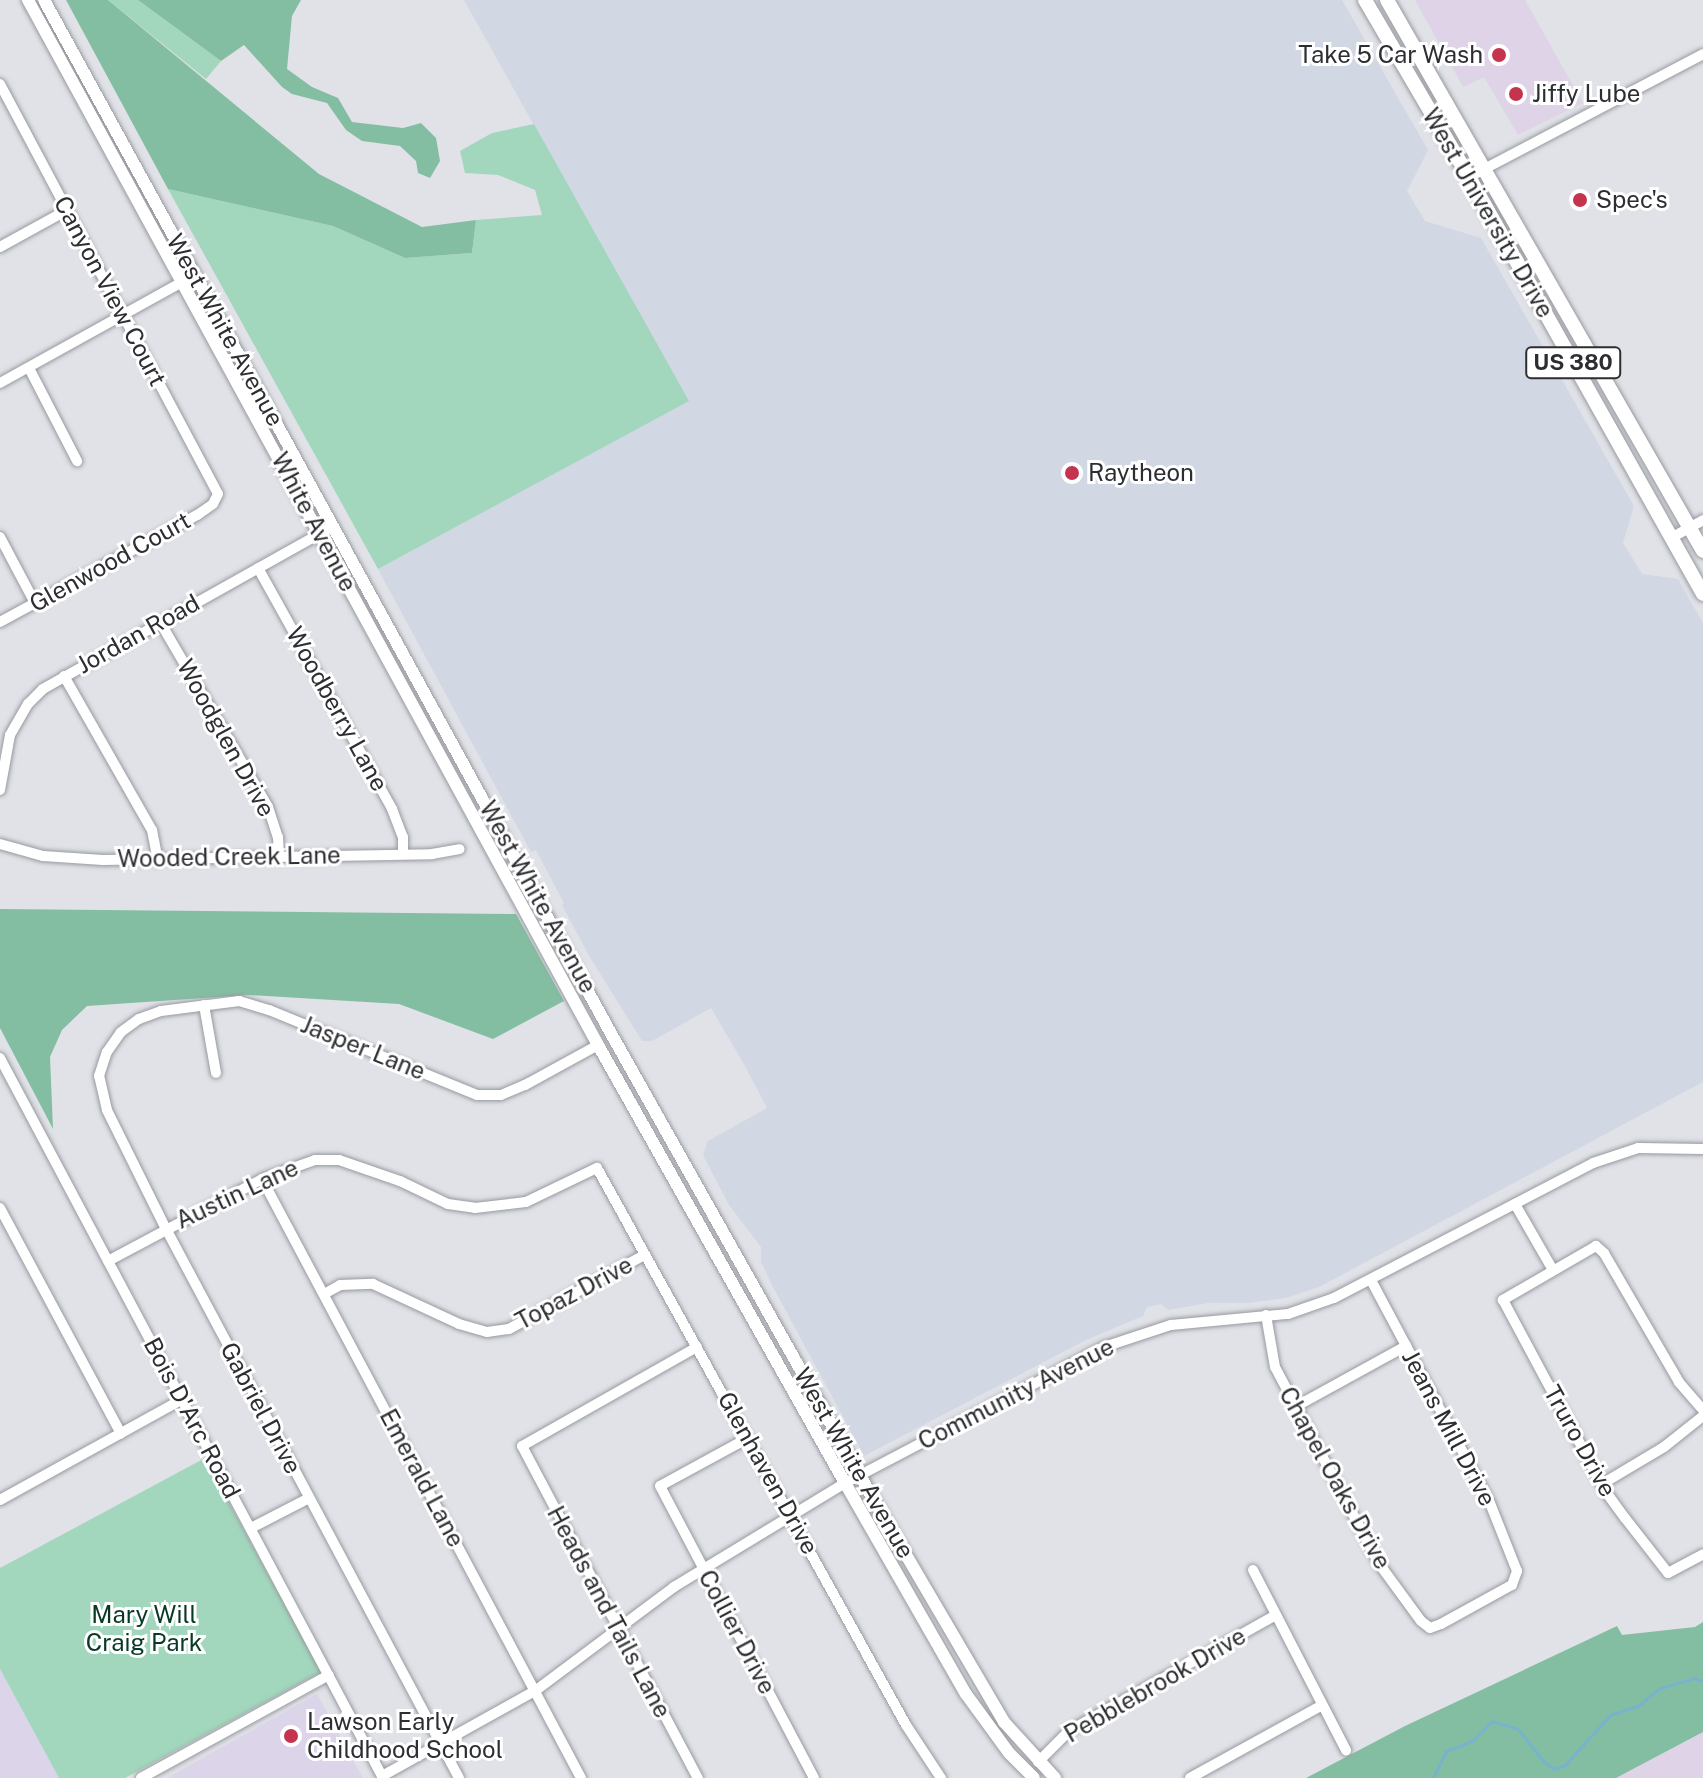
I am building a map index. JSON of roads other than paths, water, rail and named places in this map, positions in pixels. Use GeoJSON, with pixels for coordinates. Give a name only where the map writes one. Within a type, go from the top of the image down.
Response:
{"type":"FeatureCollection","features":[{"type":"Feature","properties":{"kind":"highway","name":"West University Drive"},"geometry":{"type":"LineString","coordinates":[[1365,0],[1469,177],[1703,594]]}},
{"type":"Feature","properties":{"kind":"highway","name":"West University Drive"},"geometry":{"type":"LineString","coordinates":[[1387,0],[1696,524],[1703,551]]}},
{"type":"Feature","properties":{"kind":"main road","name":"White Avenue"},"geometry":{"type":"LineString","coordinates":[[28,0],[190,278],[320,533],[598,1045]]}},
{"type":"Feature","properties":{"kind":"main road","name":"West White Avenue"},"geometry":{"type":"LineString","coordinates":[[44,0],[190,278],[333,526],[613,1037],[860,1475],[991,1701],[1019,1742],[1055,1778]]}},
{"type":"Feature","properties":{"kind":"main road"},"geometry":{"type":"LineString","coordinates":[[598,1045],[613,1037]]}},
{"type":"Feature","properties":{"kind":"main road","name":"West White Avenue"},"geometry":{"type":"LineString","coordinates":[[598,1045],[966,1694],[1009,1753],[1034,1778]]}},
{"type":"Feature","properties":{"kind":"street"},"geometry":{"type":"LineString","coordinates":[[1469,177],[1703,54]]}},
{"type":"Feature","properties":{"kind":"street","name":"Canyon View Court"},"geometry":{"type":"LineString","coordinates":[[0,84],[217,490],[216,498]]}},
{"type":"Feature","properties":{"kind":"street"},"geometry":{"type":"LineString","coordinates":[[0,247],[67,210]]}},
{"type":"Feature","properties":{"kind":"street"},"geometry":{"type":"LineString","coordinates":[[0,383],[190,278]]}},
{"type":"Feature","properties":{"kind":"street"},"geometry":{"type":"LineString","coordinates":[[29,368],[77,461]]}},
{"type":"Feature","properties":{"kind":"street","name":"Glenwood Court"},"geometry":{"type":"LineString","coordinates":[[0,622],[197,515],[216,498]]}},
{"type":"Feature","properties":{"kind":"street"},"geometry":{"type":"LineString","coordinates":[[1671,538],[1696,524]]}},
{"type":"Feature","properties":{"kind":"street","name":"Jordan Road"},"geometry":{"type":"LineString","coordinates":[[0,790],[6,752],[17,720],[43,689],[333,526]]}},
{"type":"Feature","properties":{"kind":"street"},"geometry":{"type":"LineString","coordinates":[[0,537],[35,603]]}},
{"type":"Feature","properties":{"kind":"street","name":"Woodberry Lane"},"geometry":{"type":"LineString","coordinates":[[258,568],[392,809],[403,837],[403,854]]}},
{"type":"Feature","properties":{"kind":"street","name":"Woodglen Drive"},"geometry":{"type":"LineString","coordinates":[[160,622],[268,807],[278,837],[279,858]]}},
{"type":"Feature","properties":{"kind":"street"},"geometry":{"type":"LineString","coordinates":[[64,676],[152,830],[158,860]]}},
{"type":"Feature","properties":{"kind":"street","name":"Wooded Creek Lane"},"geometry":{"type":"LineString","coordinates":[[0,844],[43,856],[158,860],[403,854],[460,849]]}},
{"type":"Feature","properties":{"kind":"street","name":"Jasper Lane"},"geometry":{"type":"LineString","coordinates":[[121,1032],[161,1011],[239,1001],[269,1010],[477,1095],[501,1095],[598,1045]]}},
{"type":"Feature","properties":{"kind":"street"},"geometry":{"type":"LineString","coordinates":[[204,1005],[216,1073]]}},
{"type":"Feature","properties":{"kind":"street","name":"Gabriel Drive"},"geometry":{"type":"LineString","coordinates":[[121,1032],[107,1052],[99,1076],[107,1110],[165,1227],[459,1778]]}},
{"type":"Feature","properties":{"kind":"street","name":"Bois D'Arc Road"},"geometry":{"type":"LineString","coordinates":[[0,1058],[383,1777]]}},
{"type":"Feature","properties":{"kind":"street","name":"Community Avenue"},"geometry":{"type":"LineString","coordinates":[[383,1777],[535,1691],[674,1587],[845,1483],[1064,1366],[1124,1339],[1171,1325],[1288,1314],[1334,1298],[1371,1280],[1593,1163],[1638,1148],[1703,1149]]}},
{"type":"Feature","properties":{"kind":"street","name":"Austin Lane"},"geometry":{"type":"LineString","coordinates":[[108,1261],[165,1227],[262,1179],[315,1160],[339,1160],[400,1181],[448,1204],[475,1208],[526,1202],[597,1168]]}},
{"type":"Feature","properties":{"kind":"street","name":"Glenhaven Drive"},"geometry":{"type":"LineString","coordinates":[[597,1168],[913,1738],[941,1778]]}},
{"type":"Feature","properties":{"kind":"street","name":"Emerald Lane"},"geometry":{"type":"LineString","coordinates":[[262,1179],[581,1778]]}},
{"type":"Feature","properties":{"kind":"street"},"geometry":{"type":"LineString","coordinates":[[1515,1204],[1553,1270],[1596,1246],[1604,1253],[1679,1382],[1703,1413],[1664,1447],[1602,1484]]}},
{"type":"Feature","properties":{"kind":"street"},"geometry":{"type":"LineString","coordinates":[[0,1208],[121,1434]]}},
{"type":"Feature","properties":{"kind":"street","name":"Topaz Drive"},"geometry":{"type":"LineString","coordinates":[[324,1294],[340,1285],[373,1284],[459,1324],[487,1332],[498,1331],[509,1329],[644,1255]]}},
{"type":"Feature","properties":{"kind":"street","name":"Truro Drive"},"geometry":{"type":"LineString","coordinates":[[1553,1270],[1503,1300],[1602,1484],[1668,1573],[1703,1554]]}},
{"type":"Feature","properties":{"kind":"street","name":"Jeans Mill Drive"},"geometry":{"type":"LineString","coordinates":[[1371,1280],[1490,1503],[1517,1571],[1517,1580],[1430,1628]]}},
{"type":"Feature","properties":{"kind":"street","name":"Chapel Oaks Drive"},"geometry":{"type":"LineString","coordinates":[[1266,1315],[1275,1367],[1295,1407],[1380,1565],[1421,1621],[1430,1628]]}},
{"type":"Feature","properties":{"kind":"street"},"geometry":{"type":"LineString","coordinates":[[1295,1407],[1406,1346]]}},
{"type":"Feature","properties":{"kind":"street","name":"Heads and Tails Lane"},"geometry":{"type":"LineString","coordinates":[[697,1347],[522,1446],[698,1778]]}},
{"type":"Feature","properties":{"kind":"street"},"geometry":{"type":"LineString","coordinates":[[0,1500],[183,1399]]}},
{"type":"Feature","properties":{"kind":"street","name":"Collier Drive"},"geometry":{"type":"LineString","coordinates":[[748,1438],[660,1486],[814,1778]]}},
{"type":"Feature","properties":{"kind":"street"},"geometry":{"type":"LineString","coordinates":[[251,1528],[309,1498]]}},
{"type":"Feature","properties":{"kind":"street"},"geometry":{"type":"LineString","coordinates":[[1253,1570],[1346,1750]]}},
{"type":"Feature","properties":{"kind":"street","name":"Pebblebrook Drive"},"geometry":{"type":"LineString","coordinates":[[1038,1762],[1069,1731],[1276,1615]]}},
{"type":"Feature","properties":{"kind":"street"},"geometry":{"type":"LineString","coordinates":[[141,1778],[329,1675]]}},
{"type":"Feature","properties":{"kind":"street"},"geometry":{"type":"LineString","coordinates":[[1190,1778],[1322,1705]]}},
{"type":"Feature","properties":{"kind":"waterway"},"geometry":{"type":"LineString","coordinates":[[1433,1778],[1446,1751],[1472,1741],[1492,1721],[1518,1729],[1544,1762],[1554,1769],[1565,1765],[1610,1715],[1638,1706],[1658,1689],[1694,1678],[1703,1681]]}},
{"type":"Feature","properties":{"kind":"place","name":"Take 5 Car Wash"},"geometry":{"type":"Point","coordinates":[1499,55]}},
{"type":"Feature","properties":{"kind":"place","name":"Jiffy Lube"},"geometry":{"type":"Point","coordinates":[1516,94]}},
{"type":"Feature","properties":{"kind":"place","name":"Spec's"},"geometry":{"type":"Point","coordinates":[1580,200]}},
{"type":"Feature","properties":{"kind":"place","name":"Raytheon"},"geometry":{"type":"Point","coordinates":[1072,473]}},
{"type":"Feature","properties":{"kind":"place","name":"Lawson Early Childhood School"},"geometry":{"type":"Point","coordinates":[291,1736]}},
{"type":"Feature","properties":{"kind":"park label","name":"Mary Will Craig Park"},"geometry":{"type":"Point","coordinates":[144,1629]}}]}
